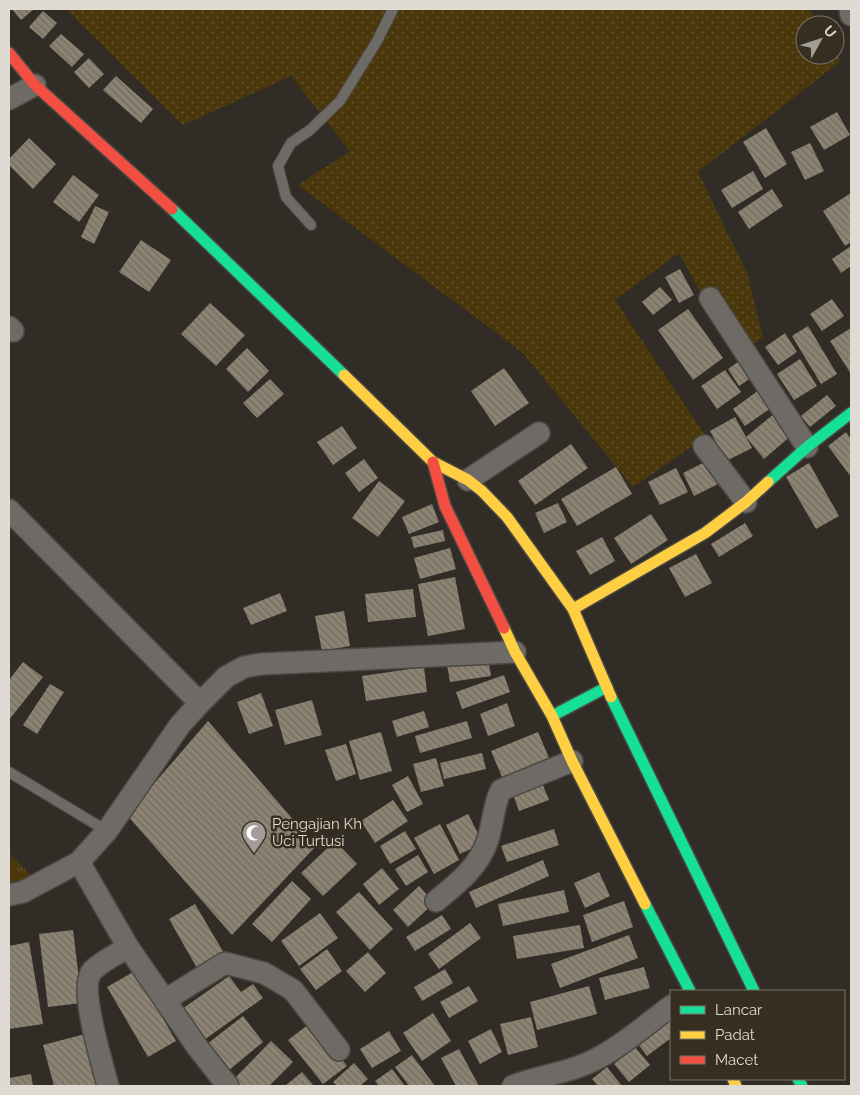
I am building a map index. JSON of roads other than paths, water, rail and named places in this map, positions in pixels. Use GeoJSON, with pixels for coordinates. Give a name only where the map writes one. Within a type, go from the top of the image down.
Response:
{"type":"FeatureCollection","features":[{"type":"Feature","properties":{"kind":"street"},"geometry":{"type":"LineString","coordinates":[[850,9],[851,15]]}},
{"type":"Feature","properties":{"kind":"street"},"geometry":{"type":"LineString","coordinates":[[9,54],[35,85],[182,217],[433,462],[468,480],[482,491],[507,517],[573,609],[607,687],[754,990]]}},
{"type":"Feature","properties":{"kind":"street"},"geometry":{"type":"LineString","coordinates":[[9,99],[35,85]]}},
{"type":"Feature","properties":{"kind":"street"},"geometry":{"type":"LineString","coordinates":[[710,298],[807,447]]}},
{"type":"Feature","properties":{"kind":"street"},"geometry":{"type":"LineString","coordinates":[[573,609],[705,533],[746,502],[807,447],[851,413]]}},
{"type":"Feature","properties":{"kind":"street"},"geometry":{"type":"LineString","coordinates":[[468,480],[539,433]]}},
{"type":"Feature","properties":{"kind":"street"},"geometry":{"type":"LineString","coordinates":[[704,446],[746,502]]}},
{"type":"Feature","properties":{"kind":"street"},"geometry":{"type":"LineString","coordinates":[[433,462],[445,506],[515,652],[552,716],[572,761],[689,990]]}},
{"type":"Feature","properties":{"kind":"street"},"geometry":{"type":"LineString","coordinates":[[9,510],[200,703]]}},
{"type":"Feature","properties":{"kind":"street"},"geometry":{"type":"LineString","coordinates":[[9,895],[23,892],[78,862],[107,831],[180,725],[226,677],[244,667],[261,664],[515,652]]}},
{"type":"Feature","properties":{"kind":"street"},"geometry":{"type":"LineString","coordinates":[[552,716],[607,687]]}},
{"type":"Feature","properties":{"kind":"street"},"geometry":{"type":"LineString","coordinates":[[436,901],[461,881],[474,865],[488,841],[501,790],[572,761]]}},
{"type":"Feature","properties":{"kind":"street"},"geometry":{"type":"LineString","coordinates":[[78,862],[128,947],[198,1048],[228,1086]]}},
{"type":"Feature","properties":{"kind":"street"},"geometry":{"type":"LineString","coordinates":[[108,1086],[87,1004],[87,981],[91,971],[128,947]]}},
{"type":"Feature","properties":{"kind":"street"},"geometry":{"type":"LineString","coordinates":[[165,1000],[225,963],[264,973],[293,990],[339,1050]]}},
{"type":"Feature","properties":{"kind":"street"},"geometry":{"type":"LineString","coordinates":[[513,1086],[559,1074],[589,1062],[629,1038],[670,1007]]}},
{"type":"Feature","properties":{"kind":"lane"},"geometry":{"type":"LineString","coordinates":[[311,225],[286,197],[278,166],[291,143],[310,130],[340,101],[376,41],[392,9]]}},
{"type":"Feature","properties":{"kind":"lane"},"geometry":{"type":"LineString","coordinates":[[9,772],[107,831]]}},
{"type":"Feature","properties":{"kind":"place","name":"Pengajian Kh Uci Turtusi"},"geometry":{"type":"Point","coordinates":[254,854]}}]}
